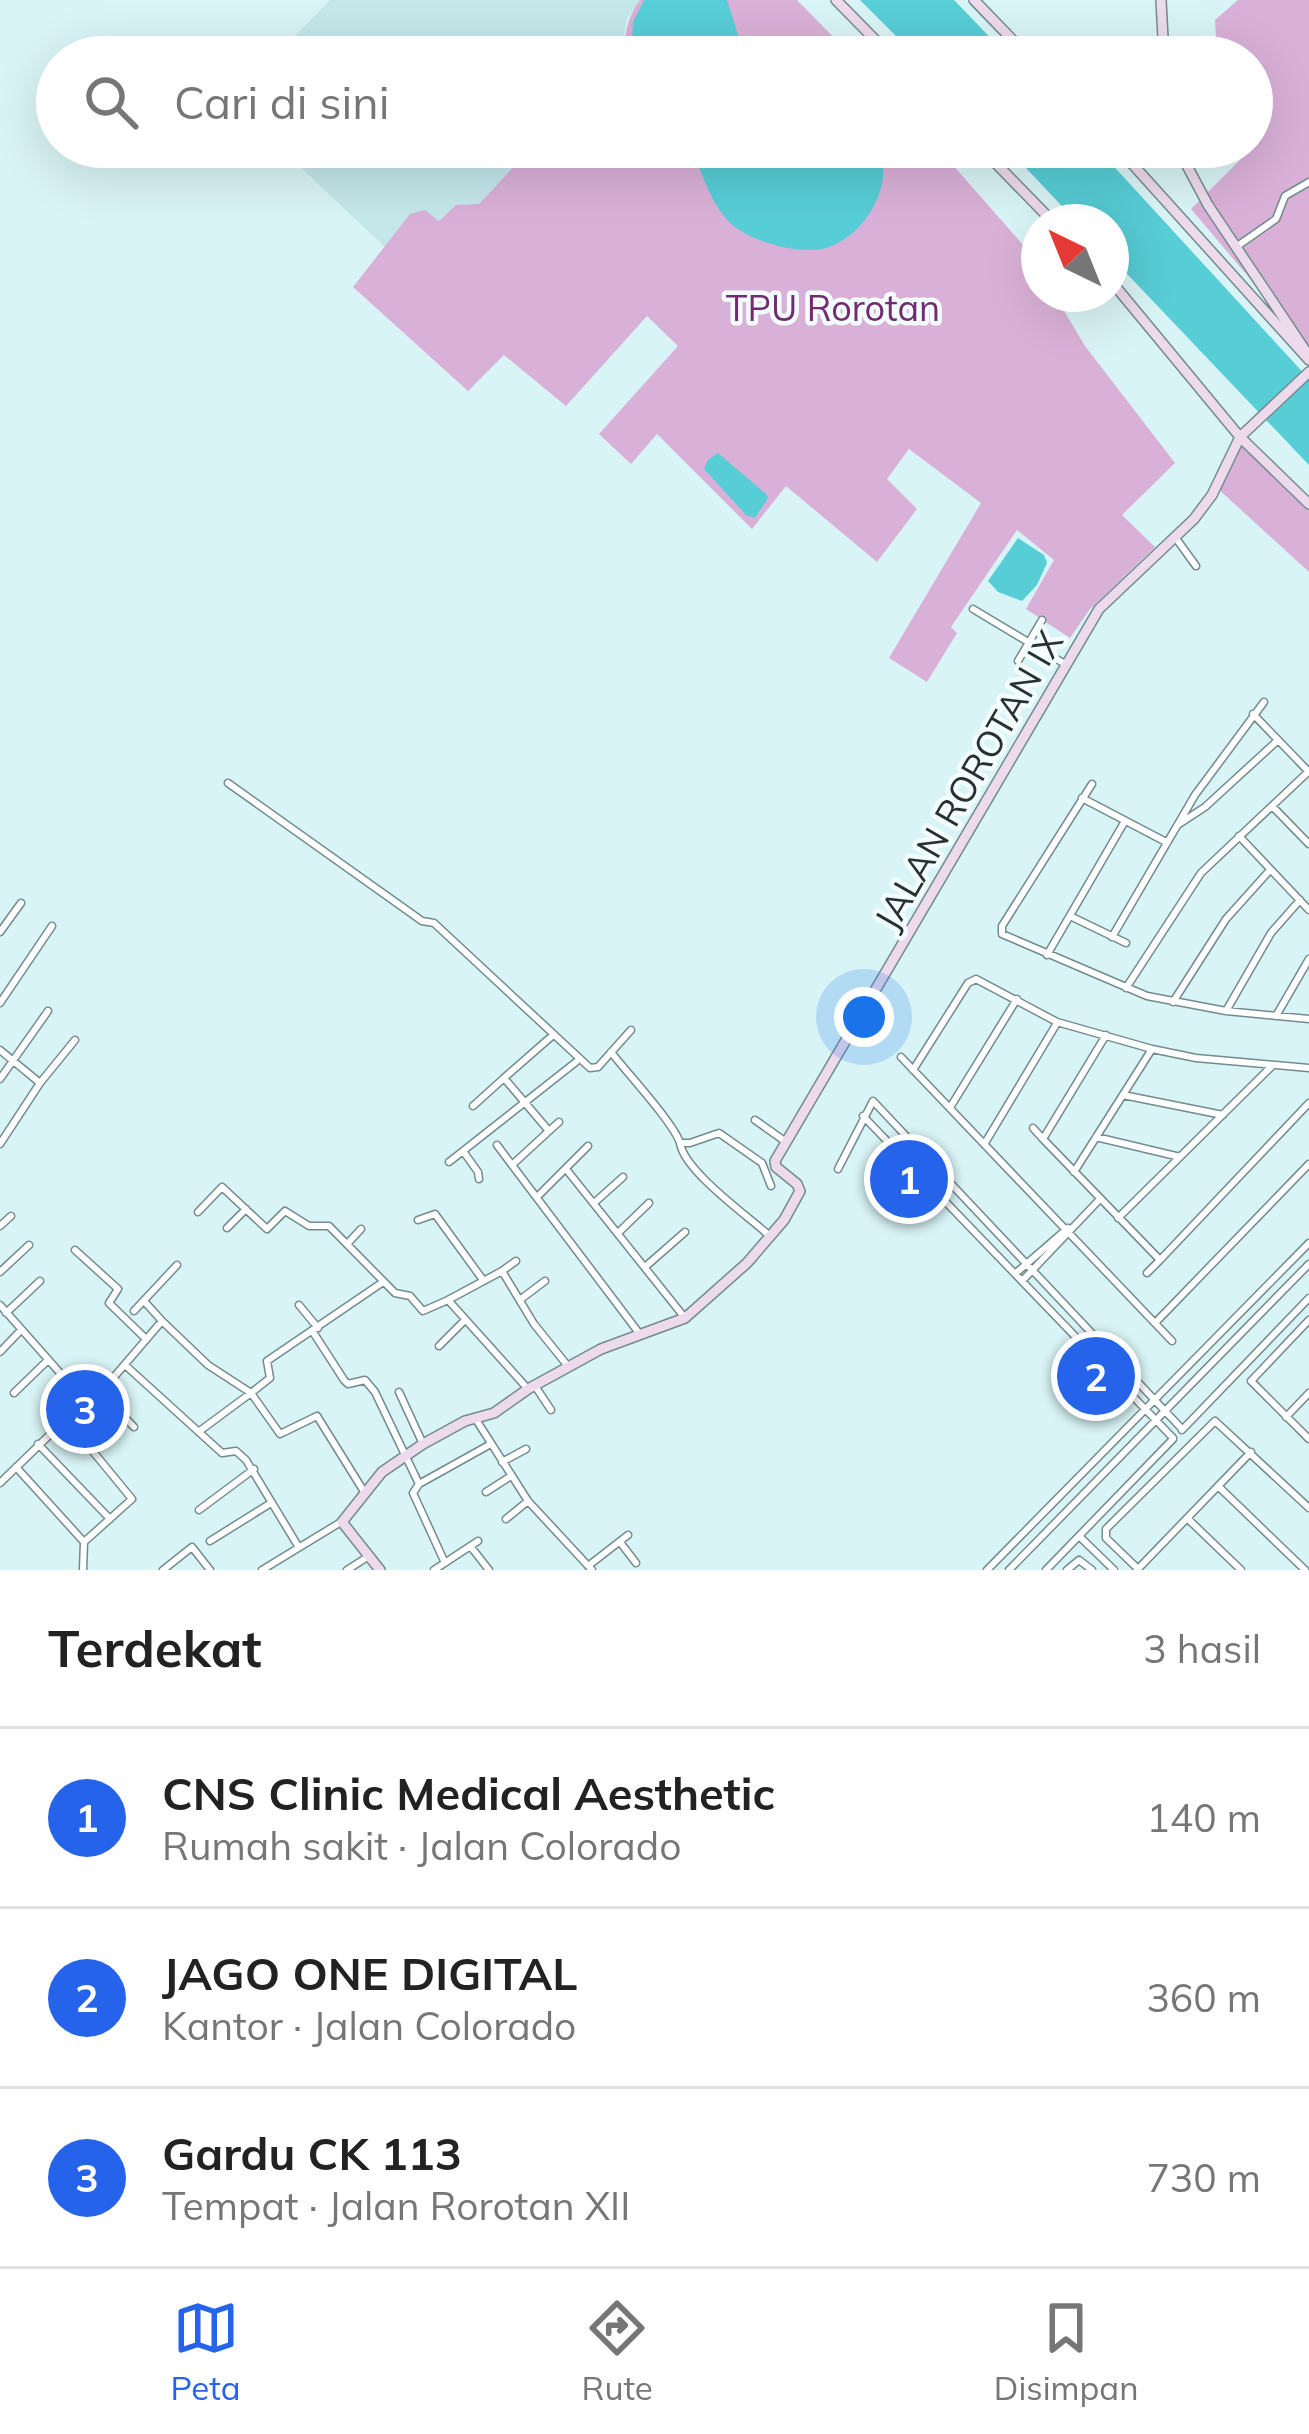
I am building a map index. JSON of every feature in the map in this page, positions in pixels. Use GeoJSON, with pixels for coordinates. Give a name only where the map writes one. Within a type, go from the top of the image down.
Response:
{"type":"FeatureCollection","features":[{"type":"Feature","properties":{"kind":"street"},"geometry":{"type":"LineString","coordinates":[[836,0],[871,36]]}},
{"type":"Feature","properties":{"kind":"street"},"geometry":{"type":"LineString","coordinates":[[974,0],[1009,36]]}},
{"type":"Feature","properties":{"kind":"street"},"geometry":{"type":"LineString","coordinates":[[1161,0],[1163,36]]}},
{"type":"Feature","properties":{"kind":"street"},"geometry":{"type":"LineString","coordinates":[[1000,168],[1035,204]]}},
{"type":"Feature","properties":{"kind":"street"},"geometry":{"type":"LineString","coordinates":[[1136,168],[1309,358]]}},
{"type":"Feature","properties":{"kind":"street"},"geometry":{"type":"LineString","coordinates":[[1190,168],[1309,358]]}},
{"type":"Feature","properties":{"kind":"street"},"geometry":{"type":"LineString","coordinates":[[1239,245],[1276,219],[1292,188],[1309,182]]}},
{"type":"Feature","properties":{"kind":"street"},"geometry":{"type":"LineString","coordinates":[[1129,302],[1309,504]]}},
{"type":"Feature","properties":{"kind":"street","name":"JALAN ROROTAN IX"},"geometry":{"type":"LineString","coordinates":[[786,1142],[1099,608],[1175,537],[1212,494],[1243,434],[1307,373]]}},
{"type":"Feature","properties":{"kind":"street"},"geometry":{"type":"LineString","coordinates":[[1175,537],[1196,566]]}},
{"type":"Feature","properties":{"kind":"street"},"geometry":{"type":"LineString","coordinates":[[973,609],[1065,664]]}},
{"type":"Feature","properties":{"kind":"street"},"geometry":{"type":"LineString","coordinates":[[1018,661],[1042,620]]}},
{"type":"Feature","properties":{"kind":"street"},"geometry":{"type":"LineString","coordinates":[[1112,937],[1176,826],[1264,702]]}},
{"type":"Feature","properties":{"kind":"street"},"geometry":{"type":"LineString","coordinates":[[1126,988],[1201,873],[1309,772],[1253,715]]}},
{"type":"Feature","properties":{"kind":"street"},"geometry":{"type":"LineString","coordinates":[[1176,826],[1205,807],[1277,741]]}},
{"type":"Feature","properties":{"kind":"street"},"geometry":{"type":"LineString","coordinates":[[228,783],[422,921],[434,923],[590,1068],[596,1069],[631,1030]]}},
{"type":"Feature","properties":{"kind":"street"},"geometry":{"type":"LineString","coordinates":[[1092,784],[1001,929],[1007,938],[1126,988],[1173,1002],[1309,1019]]}},
{"type":"Feature","properties":{"kind":"street"},"geometry":{"type":"LineString","coordinates":[[1082,798],[1166,842]]}},
{"type":"Feature","properties":{"kind":"street"},"geometry":{"type":"LineString","coordinates":[[1272,806],[1309,844]]}},
{"type":"Feature","properties":{"kind":"street"},"geometry":{"type":"LineString","coordinates":[[1047,956],[1125,821]]}},
{"type":"Feature","properties":{"kind":"street"},"geometry":{"type":"LineString","coordinates":[[1239,836],[1309,910]]}},
{"type":"Feature","properties":{"kind":"street"},"geometry":{"type":"LineString","coordinates":[[1173,1002],[1234,908],[1270,870]]}},
{"type":"Feature","properties":{"kind":"street"},"geometry":{"type":"LineString","coordinates":[[1226,1011],[1271,933],[1300,901]]}},
{"type":"Feature","properties":{"kind":"street"},"geometry":{"type":"LineString","coordinates":[[0,932],[20,903]]}},
{"type":"Feature","properties":{"kind":"street"},"geometry":{"type":"LineString","coordinates":[[1070,916],[1126,944]]}},
{"type":"Feature","properties":{"kind":"street"},"geometry":{"type":"LineString","coordinates":[[0,1003],[52,926]]}},
{"type":"Feature","properties":{"kind":"street"},"geometry":{"type":"LineString","coordinates":[[1276,1016],[1309,959]]}},
{"type":"Feature","properties":{"kind":"street"},"geometry":{"type":"LineString","coordinates":[[914,1070],[968,982],[979,979],[1058,1022],[1152,1049],[1309,1068]]}},
{"type":"Feature","properties":{"kind":"street"},"geometry":{"type":"LineString","coordinates":[[951,1106],[1017,999]]}},
{"type":"Feature","properties":{"kind":"street"},"geometry":{"type":"LineString","coordinates":[[0,1079],[48,1011]]}},
{"type":"Feature","properties":{"kind":"street"},"geometry":{"type":"LineString","coordinates":[[985,1143],[1058,1022]]}},
{"type":"Feature","properties":{"kind":"street"},"geometry":{"type":"LineString","coordinates":[[1043,1139],[1106,1035]]}},
{"type":"Feature","properties":{"kind":"street"},"geometry":{"type":"LineString","coordinates":[[473,1106],[552,1036]]}},
{"type":"Feature","properties":{"kind":"street"},"geometry":{"type":"LineString","coordinates":[[0,1144],[75,1040]]}},
{"type":"Feature","properties":{"kind":"street"},"geometry":{"type":"LineString","coordinates":[[1074,1172],[1152,1049]]}},
{"type":"Feature","properties":{"kind":"street"},"geometry":{"type":"LineString","coordinates":[[0,1051],[40,1083]]}},
{"type":"Feature","properties":{"kind":"street"},"geometry":{"type":"LineString","coordinates":[[611,1052],[676,1130],[680,1151],[694,1168],[771,1237]]}},
{"type":"Feature","properties":{"kind":"street"},"geometry":{"type":"LineString","coordinates":[[901,1057],[1071,1228],[1172,1341]]}},
{"type":"Feature","properties":{"kind":"street"},"geometry":{"type":"LineString","coordinates":[[449,1162],[576,1062]]}},
{"type":"Feature","properties":{"kind":"street"},"geometry":{"type":"LineString","coordinates":[[1118,1218],[1273,1066]]}},
{"type":"Feature","properties":{"kind":"street"},"geometry":{"type":"LineString","coordinates":[[504,1078],[549,1131]]}},
{"type":"Feature","properties":{"kind":"street"},"geometry":{"type":"LineString","coordinates":[[1123,1095],[1223,1115]]}},
{"type":"Feature","properties":{"kind":"street"},"geometry":{"type":"LineString","coordinates":[[838,1169],[873,1101],[1179,1426]]}},
{"type":"Feature","properties":{"kind":"street"},"geometry":{"type":"LineString","coordinates":[[1147,1273],[1309,1103]]}},
{"type":"Feature","properties":{"kind":"street"},"geometry":{"type":"LineString","coordinates":[[863,1116],[1170,1435]]}},
{"type":"Feature","properties":{"kind":"street"},"geometry":{"type":"LineString","coordinates":[[262,1570],[342,1522],[363,1490],[423,1444],[494,1413],[568,1366],[639,1333],[686,1318],[719,1291],[771,1237],[799,1194],[797,1184],[775,1166],[786,1142],[755,1120]]}},
{"type":"Feature","properties":{"kind":"street"},"geometry":{"type":"LineString","coordinates":[[512,1165],[559,1122]]}},
{"type":"Feature","properties":{"kind":"street"},"geometry":{"type":"LineString","coordinates":[[1033,1128],[1160,1260]]}},
{"type":"Feature","properties":{"kind":"street"},"geometry":{"type":"LineString","coordinates":[[680,1142],[718,1132],[762,1163],[771,1186]]}},
{"type":"Feature","properties":{"kind":"street"},"geometry":{"type":"LineString","coordinates":[[1096,1137],[1180,1157]]}},
{"type":"Feature","properties":{"kind":"street"},"geometry":{"type":"LineString","coordinates":[[497,1145],[639,1333]]}},
{"type":"Feature","properties":{"kind":"street"},"geometry":{"type":"LineString","coordinates":[[538,1196],[588,1146]]}},
{"type":"Feature","properties":{"kind":"street"},"geometry":{"type":"LineString","coordinates":[[463,1151],[478,1179]]}},
{"type":"Feature","properties":{"kind":"street"},"geometry":{"type":"LineString","coordinates":[[1156,1322],[1309,1165]]}},
{"type":"Feature","properties":{"kind":"street"},"geometry":{"type":"LineString","coordinates":[[566,1169],[686,1318]]}},
{"type":"Feature","properties":{"kind":"street"},"geometry":{"type":"LineString","coordinates":[[595,1203],[623,1177]]}},
{"type":"Feature","properties":{"kind":"street"},"geometry":{"type":"LineString","coordinates":[[198,1212],[222,1186],[267,1229],[285,1211],[309,1226],[329,1226],[396,1294],[410,1296],[426,1312],[516,1261]]}},
{"type":"Feature","properties":{"kind":"street"},"geometry":{"type":"LineString","coordinates":[[1019,1276],[1034,1271],[1100,1199]]}},
{"type":"Feature","properties":{"kind":"street"},"geometry":{"type":"LineString","coordinates":[[618,1233],[649,1203]]}},
{"type":"Feature","properties":{"kind":"street"},"geometry":{"type":"LineString","coordinates":[[227,1228],[246,1209]]}},
{"type":"Feature","properties":{"kind":"street"},"geometry":{"type":"LineString","coordinates":[[418,1220],[435,1214],[482,1280]]}},
{"type":"Feature","properties":{"kind":"street"},"geometry":{"type":"LineString","coordinates":[[0,1226],[11,1216]]}},
{"type":"Feature","properties":{"kind":"street"},"geometry":{"type":"LineString","coordinates":[[1019,1276],[1026,1263],[1071,1228]]}},
{"type":"Feature","properties":{"kind":"street"},"geometry":{"type":"LineString","coordinates":[[349,1242],[361,1229]]}},
{"type":"Feature","properties":{"kind":"street"},"geometry":{"type":"LineString","coordinates":[[645,1267],[685,1232]]}},
{"type":"Feature","properties":{"kind":"street"},"geometry":{"type":"LineString","coordinates":[[987,1570],[1309,1243]]}},
{"type":"Feature","properties":{"kind":"street"},"geometry":{"type":"LineString","coordinates":[[0,1272],[29,1245]]}},
{"type":"Feature","properties":{"kind":"street"},"geometry":{"type":"LineString","coordinates":[[75,1250],[118,1289],[109,1303],[146,1339]]}},
{"type":"Feature","properties":{"kind":"street"},"geometry":{"type":"LineString","coordinates":[[1009,1570],[1309,1262],[1301,1251]]}},
{"type":"Feature","properties":{"kind":"street"},"geometry":{"type":"LineString","coordinates":[[134,1311],[177,1265]]}},
{"type":"Feature","properties":{"kind":"street"},"geometry":{"type":"LineString","coordinates":[[502,1271],[534,1324],[568,1366]]}},
{"type":"Feature","properties":{"kind":"street"},"geometry":{"type":"LineString","coordinates":[[6,1312],[40,1281]]}},
{"type":"Feature","properties":{"kind":"street"},"geometry":{"type":"LineString","coordinates":[[521,1299],[545,1281]]}},
{"type":"Feature","properties":{"kind":"street"},"geometry":{"type":"LineString","coordinates":[[200,1431],[270,1377],[266,1362],[383,1282]]}},
{"type":"Feature","properties":{"kind":"street"},"geometry":{"type":"LineString","coordinates":[[1035,1293],[1045,1283]]}},
{"type":"Feature","properties":{"kind":"street"},"geometry":{"type":"LineString","coordinates":[[1046,1570],[1170,1435],[1309,1298]]}},
{"type":"Feature","properties":{"kind":"street"},"geometry":{"type":"LineString","coordinates":[[448,1300],[551,1410]]}},
{"type":"Feature","properties":{"kind":"street"},"geometry":{"type":"LineString","coordinates":[[144,1301],[208,1365],[250,1393],[279,1434],[318,1417],[363,1490]]}},
{"type":"Feature","properties":{"kind":"street"},"geometry":{"type":"LineString","coordinates":[[0,1304],[91,1408]]}},
{"type":"Feature","properties":{"kind":"street"},"geometry":{"type":"LineString","coordinates":[[299,1305],[344,1380],[348,1384],[365,1380],[375,1392],[419,1484]]}},
{"type":"Feature","properties":{"kind":"street"},"geometry":{"type":"LineString","coordinates":[[439,1346],[465,1320]]}},
{"type":"Feature","properties":{"kind":"street"},"geometry":{"type":"LineString","coordinates":[[1309,1320],[1251,1380],[1309,1439]]}},
{"type":"Feature","properties":{"kind":"street"},"geometry":{"type":"LineString","coordinates":[[72,1426],[162,1321]]}},
{"type":"Feature","properties":{"kind":"street"},"geometry":{"type":"LineString","coordinates":[[0,1352],[21,1330]]}},
{"type":"Feature","properties":{"kind":"street"},"geometry":{"type":"LineString","coordinates":[[14,1394],[48,1360]]}},
{"type":"Feature","properties":{"kind":"street"},"geometry":{"type":"LineString","coordinates":[[125,1365],[222,1453],[237,1451],[254,1469],[298,1546]]}},
{"type":"Feature","properties":{"kind":"street"},"geometry":{"type":"LineString","coordinates":[[399,1392],[423,1444]]}},
{"type":"Feature","properties":{"kind":"street"},"geometry":{"type":"LineString","coordinates":[[1286,1417],[1309,1393]]}},
{"type":"Feature","properties":{"kind":"street"},"geometry":{"type":"LineString","coordinates":[[102,1394],[134,1427]]}},
{"type":"Feature","properties":{"kind":"street"},"geometry":{"type":"LineString","coordinates":[[476,1418],[528,1501],[590,1568],[628,1535]]}},
{"type":"Feature","properties":{"kind":"street"},"geometry":{"type":"LineString","coordinates":[[0,1483],[64,1421],[72,1426],[130,1494],[128,1503],[85,1542],[83,1570]]}},
{"type":"Feature","properties":{"kind":"street"},"geometry":{"type":"LineString","coordinates":[[1251,1452],[1137,1569],[1106,1538],[1106,1529],[1211,1422],[1220,1422],[1309,1508]]}},
{"type":"Feature","properties":{"kind":"street"},"geometry":{"type":"LineString","coordinates":[[38,1444],[110,1519]]}},
{"type":"Feature","properties":{"kind":"street"},"geometry":{"type":"LineString","coordinates":[[445,1563],[413,1493],[419,1484],[490,1445]]}},
{"type":"Feature","properties":{"kind":"street"},"geometry":{"type":"LineString","coordinates":[[502,1462],[526,1449]]}},
{"type":"Feature","properties":{"kind":"street"},"geometry":{"type":"LineString","coordinates":[[16,1467],[85,1542]]}},
{"type":"Feature","properties":{"kind":"street"},"geometry":{"type":"LineString","coordinates":[[199,1510],[254,1469]]}},
{"type":"Feature","properties":{"kind":"street"},"geometry":{"type":"LineString","coordinates":[[487,1492],[511,1476]]}},
{"type":"Feature","properties":{"kind":"street"},"geometry":{"type":"LineString","coordinates":[[1218,1486],[1304,1570]]}},
{"type":"Feature","properties":{"kind":"street"},"geometry":{"type":"LineString","coordinates":[[506,1519],[528,1501]]}},
{"type":"Feature","properties":{"kind":"street"},"geometry":{"type":"LineString","coordinates":[[210,1541],[271,1503]]}},
{"type":"Feature","properties":{"kind":"street"},"geometry":{"type":"LineString","coordinates":[[1042,1513],[1054,1523]]}},
{"type":"Feature","properties":{"kind":"street"},"geometry":{"type":"LineString","coordinates":[[1187,1518],[1240,1570]]}},
{"type":"Feature","properties":{"kind":"street"},"geometry":{"type":"LineString","coordinates":[[342,1522],[380,1570]]}},
{"type":"Feature","properties":{"kind":"street"},"geometry":{"type":"LineString","coordinates":[[1079,1536],[1114,1570]]}},
{"type":"Feature","properties":{"kind":"street"},"geometry":{"type":"LineString","coordinates":[[620,1541],[636,1563]]}},
{"type":"Feature","properties":{"kind":"street"},"geometry":{"type":"LineString","coordinates":[[434,1570],[475,1544],[489,1570]]}},
{"type":"Feature","properties":{"kind":"street"},"geometry":{"type":"LineString","coordinates":[[164,1570],[185,1548],[192,1547],[210,1570]]}},
{"type":"Feature","properties":{"kind":"street"},"geometry":{"type":"LineString","coordinates":[[346,1570],[369,1556]]}},
{"type":"Feature","properties":{"kind":"street"},"geometry":{"type":"LineString","coordinates":[[1067,1570],[1079,1560],[1092,1570]]}},
{"type":"Feature","properties":{"kind":"shaded area"},"geometry":{"type":"Polygon","coordinates":[[[330,0],[640,0],[627,18],[624,36],[295,36],[330,0]]]}},
{"type":"Feature","properties":{"kind":"shaded area"},"geometry":{"type":"Polygon","coordinates":[[[301,168],[512,168],[479,204],[387,249],[301,168]]]}},
{"type":"Feature","properties":{"kind":"green space"},"geometry":{"type":"Polygon","coordinates":[[[640,0],[797,0],[832,36],[625,36],[640,0]]]}},
{"type":"Feature","properties":{"kind":"green space"},"geometry":{"type":"Polygon","coordinates":[[[1238,0],[1309,0],[1309,348],[1191,209],[1232,168],[1273,168],[1273,36],[1216,36],[1215,20],[1238,0]]]}},
{"type":"Feature","properties":{"kind":"green space","name":"TPU Rorotan"},"geometry":{"type":"Polygon","coordinates":[[[512,168],[955,168],[1021,243],[1021,312],[1065,312],[1085,346],[1175,463],[1122,515],[1155,547],[1090,609],[1070,638],[1026,609],[1054,560],[1017,530],[951,627],[957,633],[927,682],[889,658],[981,503],[909,449],[887,479],[917,509],[877,562],[786,486],[752,529],[657,434],[631,464],[599,434],[678,346],[647,316],[566,406],[504,355],[468,391],[353,287],[410,214],[425,210],[439,221],[456,205],[479,204],[512,168]]]}},
{"type":"Feature","properties":{"kind":"green space"},"geometry":{"type":"Polygon","coordinates":[[[1240,437],[1309,502],[1309,572],[1216,487],[1240,437]]]}},
{"type":"Feature","properties":{"kind":"water"},"geometry":{"type":"Polygon","coordinates":[[[644,0],[727,0],[738,36],[632,36],[633,22],[644,0]]]}},
{"type":"Feature","properties":{"kind":"water"},"geometry":{"type":"Polygon","coordinates":[[[860,0],[954,0],[989,36],[896,36],[860,0]]]}},
{"type":"Feature","properties":{"kind":"water"},"geometry":{"type":"Polygon","coordinates":[[[700,168],[883,168],[878,196],[859,226],[846,238],[814,250],[752,237],[735,227],[714,200],[700,168]]]}},
{"type":"Feature","properties":{"kind":"water"},"geometry":{"type":"Polygon","coordinates":[[[1026,168],[1115,168],[1309,379],[1309,465],[1129,276],[1129,204],[1060,204],[1026,168]]]}},
{"type":"Feature","properties":{"kind":"water"},"geometry":{"type":"Polygon","coordinates":[[[718,453],[766,494],[755,518],[746,515],[704,469],[718,453]]]}},
{"type":"Feature","properties":{"kind":"water"},"geometry":{"type":"Polygon","coordinates":[[[1018,538],[1044,555],[1047,563],[1037,585],[1022,601],[998,592],[988,581],[1018,538]]]}},
{"type":"Feature","properties":{"kind":"place","name":"CNS Clinic Medical Aesthetic"},"geometry":{"type":"Point","coordinates":[909,1179]}},
{"type":"Feature","properties":{"kind":"place","name":"JAGO ONE DIGITAL"},"geometry":{"type":"Point","coordinates":[1096,1376]}},
{"type":"Feature","properties":{"kind":"place","name":"Gardu CK 113"},"geometry":{"type":"Point","coordinates":[85,1409]}}]}
